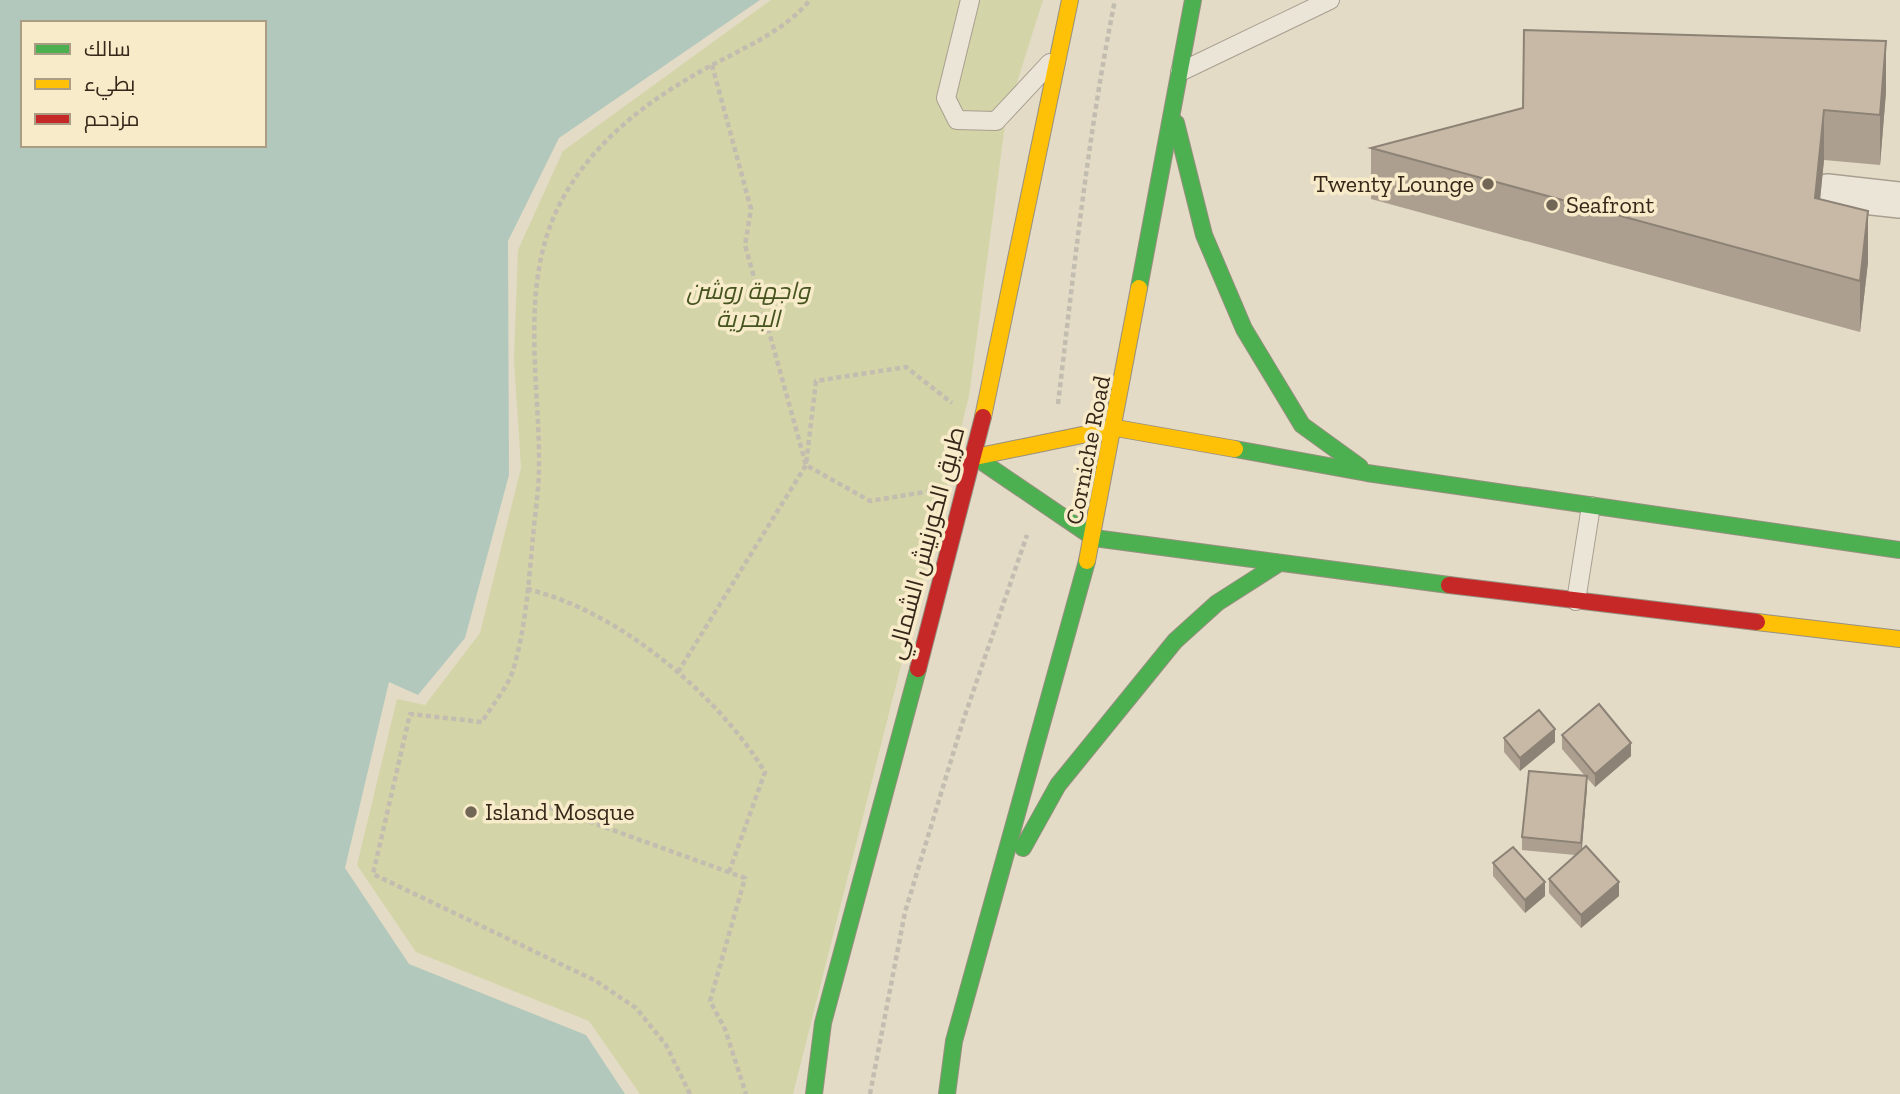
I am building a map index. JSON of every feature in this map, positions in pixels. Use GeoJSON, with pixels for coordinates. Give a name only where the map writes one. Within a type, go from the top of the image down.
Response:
{"type":"FeatureCollection","features":[{"type":"Feature","properties":{"kind":"main road","name":"طريق الكورنيش الشمالي"},"geometry":{"type":"LineString","coordinates":[[814,1094],[824,1023],[975,457],[1070,0]]}},
{"type":"Feature","properties":{"kind":"main road","name":"Corniche Road"},"geometry":{"type":"LineString","coordinates":[[992,902],[1094,538],[1116,428],[1177,74],[1193,0]]}},
{"type":"Feature","properties":{"kind":"main road"},"geometry":{"type":"LineString","coordinates":[[1172,110],[1204,235],[1244,329],[1302,425],[1367,473]]}},
{"type":"Feature","properties":{"kind":"main road"},"geometry":{"type":"LineString","coordinates":[[975,457],[1116,428],[1367,473],[1900,550]]}},
{"type":"Feature","properties":{"kind":"main road"},"geometry":{"type":"LineString","coordinates":[[975,457],[1094,538],[1278,564],[1900,639]]}},
{"type":"Feature","properties":{"kind":"main road"},"geometry":{"type":"LineString","coordinates":[[947,1094],[954,1041],[992,902],[1058,785],[1175,641],[1217,603],[1278,564]]}},
{"type":"Feature","properties":{"kind":"street"},"geometry":{"type":"LineString","coordinates":[[1828,192],[1900,200]]}},
{"type":"Feature","properties":{"kind":"lane"},"geometry":{"type":"LineString","coordinates":[[970,0],[946,98],[957,120],[996,121],[1057,55]]}},
{"type":"Feature","properties":{"kind":"lane"},"geometry":{"type":"LineString","coordinates":[[1177,74],[1329,0]]}},
{"type":"Feature","properties":{"kind":"lane"},"geometry":{"type":"LineString","coordinates":[[1576,601],[1591,506]]}},
{"type":"Feature","properties":{"kind":"path"},"geometry":{"type":"LineString","coordinates":[[690,1094],[666,1045],[636,1008],[596,981],[373,874],[410,714],[482,722],[514,670],[527,589],[539,467],[533,360],[538,277],[549,230],[566,192],[601,143],[675,87],[777,30],[810,0]]}},
{"type":"Feature","properties":{"kind":"path"},"geometry":{"type":"LineString","coordinates":[[1053,441],[1084,184],[1097,92],[1115,0]]}},
{"type":"Feature","properties":{"kind":"path"},"geometry":{"type":"LineString","coordinates":[[712,65],[751,209],[745,245],[806,465],[870,501],[944,489]]}},
{"type":"Feature","properties":{"kind":"path"},"geometry":{"type":"LineString","coordinates":[[678,672],[806,465],[816,381],[906,367],[954,405]]}},
{"type":"Feature","properties":{"kind":"path"},"geometry":{"type":"LineString","coordinates":[[870,1094],[905,912],[963,721],[1039,501]]}},
{"type":"Feature","properties":{"kind":"path"},"geometry":{"type":"LineString","coordinates":[[527,589],[586,611],[678,672],[743,740],[765,772],[729,872]]}},
{"type":"Feature","properties":{"kind":"path"},"geometry":{"type":"LineString","coordinates":[[550,807],[745,878],[710,1001],[725,1029],[746,1094]]}},
{"type":"Feature","properties":{"kind":"green space","name":"واجهة روشن البحرية"},"geometry":{"type":"Polygon","coordinates":[[[771,0],[1043,0],[1006,117],[969,396],[793,1094],[640,1094],[589,1021],[416,952],[357,865],[397,699],[425,705],[480,633],[521,468],[514,359],[518,250],[563,151],[771,0]]]}},
{"type":"Feature","properties":{"kind":"shaded area"},"geometry":{"type":"Polygon","coordinates":[[[0,0],[760,0],[559,138],[508,241],[509,475],[465,638],[418,695],[389,682],[345,868],[409,964],[586,1035],[625,1094],[0,1094],[0,0]]]}},
{"type":"Feature","properties":{"kind":"building"},"geometry":{"type":"Polygon","coordinates":[[[1524,30],[1886,41],[1880,115],[1824,110],[1815,198],[1868,211],[1860,281],[1371,148],[1523,108],[1524,30]]]}},
{"type":"Feature","properties":{"kind":"building"},"geometry":{"type":"Polygon","coordinates":[[[1599,704],[1631,743],[1595,774],[1562,735],[1599,704]]]}},
{"type":"Feature","properties":{"kind":"building"},"geometry":{"type":"Polygon","coordinates":[[[1539,710],[1555,729],[1520,758],[1504,738],[1539,710]]]}},
{"type":"Feature","properties":{"kind":"building"},"geometry":{"type":"Polygon","coordinates":[[[1529,771],[1587,776],[1581,843],[1522,837],[1529,771]]]}},
{"type":"Feature","properties":{"kind":"building"},"geometry":{"type":"Polygon","coordinates":[[[1586,846],[1619,882],[1581,915],[1549,879],[1586,846]]]}},
{"type":"Feature","properties":{"kind":"building"},"geometry":{"type":"Polygon","coordinates":[[[1513,847],[1545,882],[1525,900],[1493,863],[1513,847]]]}},
{"type":"Feature","properties":{"kind":"traffic: fast"},"geometry":{"type":"LineString","coordinates":[[1139,288],[1193,0]]}},
{"type":"Feature","properties":{"kind":"traffic: fast"},"geometry":{"type":"LineString","coordinates":[[1176,123],[1204,235],[1244,329],[1302,425],[1360,467]]}},
{"type":"Feature","properties":{"kind":"traffic: fast"},"geometry":{"type":"LineString","coordinates":[[1235,449],[1367,473],[1900,550]]}},
{"type":"Feature","properties":{"kind":"traffic: fast"},"geometry":{"type":"LineString","coordinates":[[975,457],[1094,538],[1449,585]]}},
{"type":"Feature","properties":{"kind":"traffic: fast"},"geometry":{"type":"LineString","coordinates":[[947,1094],[954,1041],[1087,561]]}},
{"type":"Feature","properties":{"kind":"traffic: fast"},"geometry":{"type":"LineString","coordinates":[[1023,848],[1058,785],[1175,641],[1217,603],[1278,564]]}},
{"type":"Feature","properties":{"kind":"traffic: fast"},"geometry":{"type":"LineString","coordinates":[[814,1094],[823,1023],[918,669]]}},
{"type":"Feature","properties":{"kind":"traffic: slow"},"geometry":{"type":"LineString","coordinates":[[983,417],[1070,0]]}},
{"type":"Feature","properties":{"kind":"traffic: slow"},"geometry":{"type":"LineString","coordinates":[[1087,561],[1139,288]]}},
{"type":"Feature","properties":{"kind":"traffic: slow"},"geometry":{"type":"LineString","coordinates":[[975,457],[1116,428],[1235,449]]}},
{"type":"Feature","properties":{"kind":"traffic: slow"},"geometry":{"type":"LineString","coordinates":[[1757,622],[1900,639]]}},
{"type":"Feature","properties":{"kind":"traffic: jam"},"geometry":{"type":"LineString","coordinates":[[918,669],[983,417]]}},
{"type":"Feature","properties":{"kind":"traffic: jam"},"geometry":{"type":"LineString","coordinates":[[1449,585],[1757,622]]}},
{"type":"Feature","properties":{"kind":"place","name":"Twenty Lounge"},"geometry":{"type":"Point","coordinates":[1488,184]}},
{"type":"Feature","properties":{"kind":"place","name":"Seafront"},"geometry":{"type":"Point","coordinates":[1552,205]}},
{"type":"Feature","properties":{"kind":"place","name":"Island Mosque"},"geometry":{"type":"Point","coordinates":[471,812]}}]}
